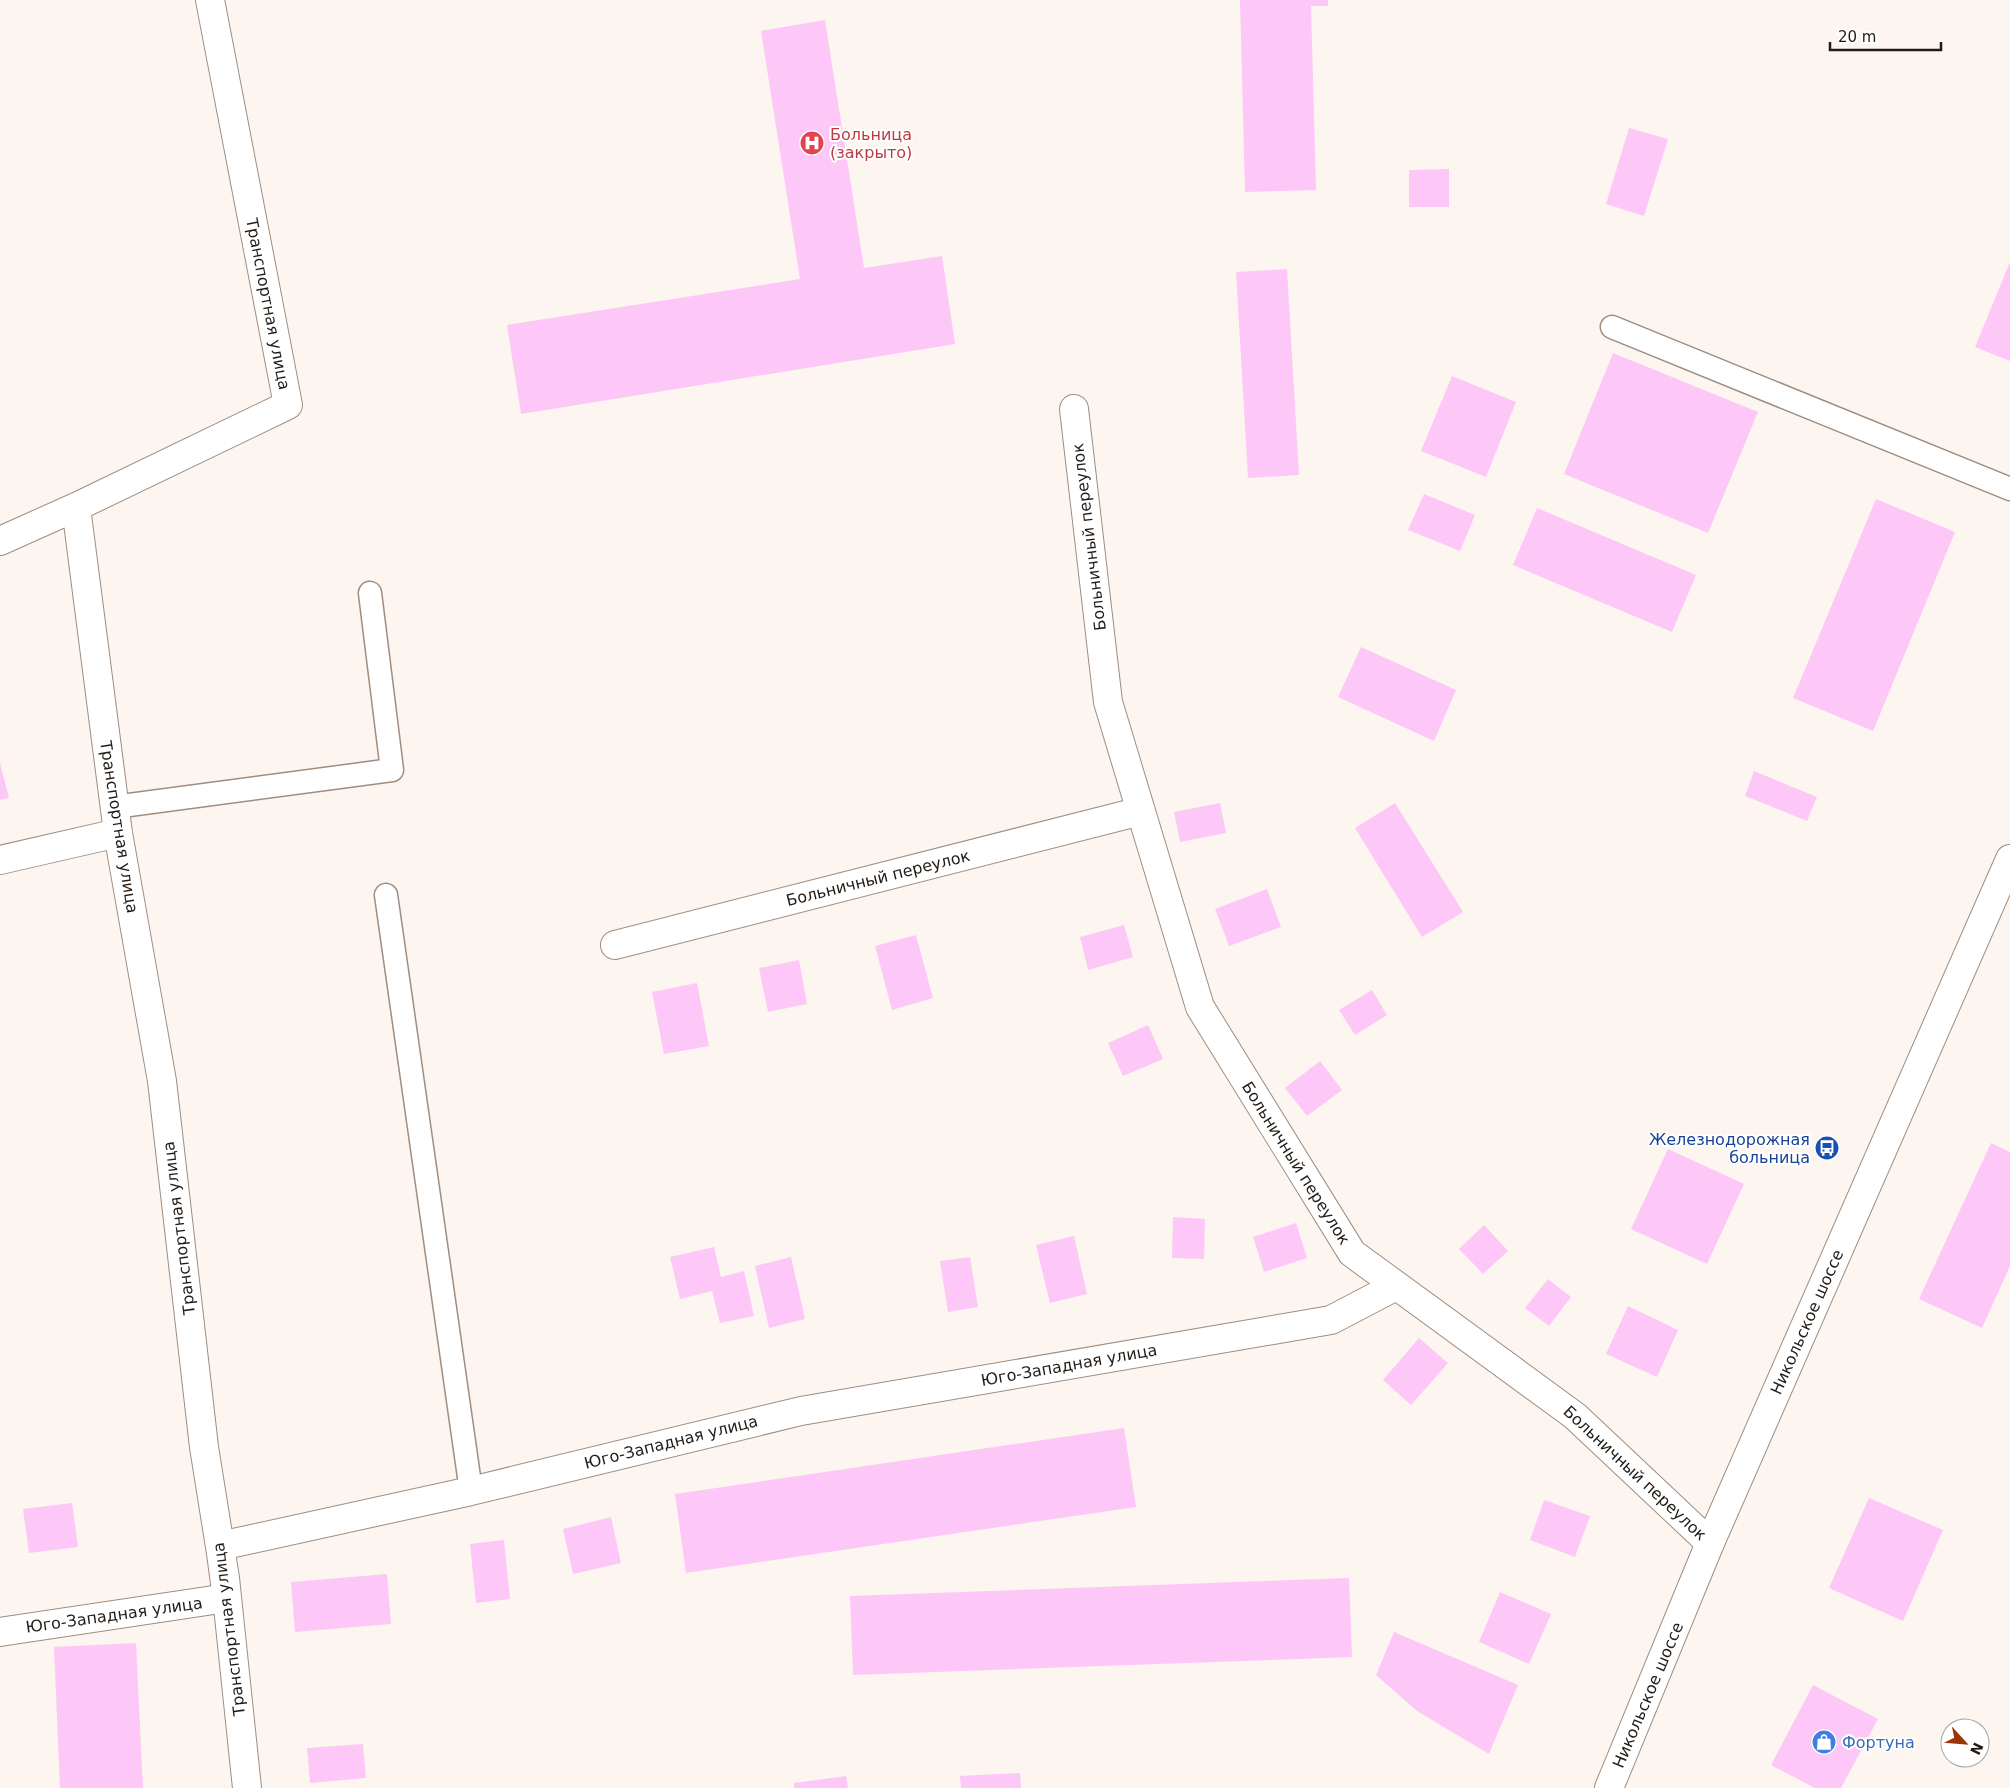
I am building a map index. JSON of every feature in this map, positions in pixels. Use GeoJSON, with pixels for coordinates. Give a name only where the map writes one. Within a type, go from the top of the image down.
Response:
{"type":"FeatureCollection","features":[{"type":"Feature","properties":{"kind":"street","name":"Транспортная улица"},"geometry":{"type":"LineString","coordinates":[[210,0],[288,404],[76,507],[116,820],[162,1081],[204,1447],[227,1598],[247,1788]]}},
{"type":"Feature","properties":{"kind":"street","name":"Больничный переулок"},"geometry":{"type":"LineString","coordinates":[[1074,408],[1108,702],[1200,1007],[1352,1253],[1575,1416],[1710,1543]]}},
{"type":"Feature","properties":{"kind":"street"},"geometry":{"type":"LineString","coordinates":[[0,541],[76,507]]}},
{"type":"Feature","properties":{"kind":"street","name":"Больничный переулок"},"geometry":{"type":"LineString","coordinates":[[615,946],[1141,811]]}},
{"type":"Feature","properties":{"kind":"street"},"geometry":{"type":"LineString","coordinates":[[0,860],[116,820]]}},
{"type":"Feature","properties":{"kind":"street","name":"Никольское шоссе"},"geometry":{"type":"LineString","coordinates":[[1609,1788],[1710,1543],[2010,859]]}},
{"type":"Feature","properties":{"kind":"street","name":"Юго-Западная улица"},"geometry":{"type":"LineString","coordinates":[[220,1546],[471,1490],[801,1411],[1331,1320],[1396,1286]]}},
{"type":"Feature","properties":{"kind":"street","name":"Юго-Западная улица"},"geometry":{"type":"LineString","coordinates":[[0,1632],[227,1598]]}},
{"type":"Feature","properties":{"kind":"lane"},"geometry":{"type":"LineString","coordinates":[[1612,327],[2010,489]]}},
{"type":"Feature","properties":{"kind":"lane"},"geometry":{"type":"LineString","coordinates":[[116,820],[392,770],[370,593]]}},
{"type":"Feature","properties":{"kind":"lane"},"geometry":{"type":"LineString","coordinates":[[386,895],[471,1490]]}},
{"type":"Feature","properties":{"kind":"building"},"geometry":{"type":"Polygon","coordinates":[[[1240,0],[1328,0],[1328,6],[1311,6],[1316,190],[1245,192],[1240,0]]]}},
{"type":"Feature","properties":{"kind":"building","name":"Больница (закрыто)"},"geometry":{"type":"Polygon","coordinates":[[[825,20],[864,268],[942,256],[955,344],[521,414],[507,325],[800,279],[761,31],[825,20]]]}},
{"type":"Feature","properties":{"kind":"building"},"geometry":{"type":"Polygon","coordinates":[[[1629,128],[1668,139],[1644,216],[1606,204],[1629,128]]]}},
{"type":"Feature","properties":{"kind":"building"},"geometry":{"type":"Polygon","coordinates":[[[1449,169],[1449,207],[1409,207],[1409,170],[1449,169]]]}},
{"type":"Feature","properties":{"kind":"building"},"geometry":{"type":"Polygon","coordinates":[[[2010,262],[2010,361],[1975,347],[2010,262]]]}},
{"type":"Feature","properties":{"kind":"building"},"geometry":{"type":"Polygon","coordinates":[[[1287,269],[1299,475],[1248,478],[1236,272],[1287,269]]]}},
{"type":"Feature","properties":{"kind":"building"},"geometry":{"type":"Polygon","coordinates":[[[1613,353],[1758,412],[1708,533],[1564,474],[1613,353]]]}},
{"type":"Feature","properties":{"kind":"building"},"geometry":{"type":"Polygon","coordinates":[[[1452,376],[1516,402],[1486,477],[1421,451],[1452,376]]]}},
{"type":"Feature","properties":{"kind":"building"},"geometry":{"type":"Polygon","coordinates":[[[1424,494],[1475,515],[1460,551],[1408,530],[1424,494]]]}},
{"type":"Feature","properties":{"kind":"building"},"geometry":{"type":"Polygon","coordinates":[[[1876,499],[1955,532],[1873,731],[1793,698],[1876,499]]]}},
{"type":"Feature","properties":{"kind":"building"},"geometry":{"type":"Polygon","coordinates":[[[1537,508],[1696,575],[1672,632],[1513,565],[1537,508]]]}},
{"type":"Feature","properties":{"kind":"building"},"geometry":{"type":"Polygon","coordinates":[[[1361,647],[1456,690],[1434,741],[1338,697],[1361,647]]]}},
{"type":"Feature","properties":{"kind":"building"},"geometry":{"type":"Polygon","coordinates":[[[0,763],[9,798],[0,800],[0,763]]]}},
{"type":"Feature","properties":{"kind":"building"},"geometry":{"type":"Polygon","coordinates":[[[1754,771],[1817,797],[1807,821],[1745,796],[1754,771]]]}},
{"type":"Feature","properties":{"kind":"building"},"geometry":{"type":"Polygon","coordinates":[[[1220,803],[1226,833],[1180,842],[1174,812],[1220,803]]]}},
{"type":"Feature","properties":{"kind":"building"},"geometry":{"type":"Polygon","coordinates":[[[1395,803],[1463,912],[1422,937],[1355,828],[1395,803]]]}},
{"type":"Feature","properties":{"kind":"building"},"geometry":{"type":"Polygon","coordinates":[[[1267,889],[1281,927],[1229,946],[1215,909],[1267,889]]]}},
{"type":"Feature","properties":{"kind":"building"},"geometry":{"type":"Polygon","coordinates":[[[1124,925],[1133,957],[1088,970],[1080,937],[1124,925]]]}},
{"type":"Feature","properties":{"kind":"building"},"geometry":{"type":"Polygon","coordinates":[[[916,935],[933,998],[892,1010],[875,946],[916,935]]]}},
{"type":"Feature","properties":{"kind":"building"},"geometry":{"type":"Polygon","coordinates":[[[799,960],[807,1004],[768,1012],[759,968],[799,960]]]}},
{"type":"Feature","properties":{"kind":"building"},"geometry":{"type":"Polygon","coordinates":[[[697,983],[709,1046],[664,1054],[652,992],[697,983]]]}},
{"type":"Feature","properties":{"kind":"building"},"geometry":{"type":"Polygon","coordinates":[[[1372,990],[1387,1015],[1355,1035],[1339,1010],[1372,990]]]}},
{"type":"Feature","properties":{"kind":"building"},"geometry":{"type":"Polygon","coordinates":[[[1148,1025],[1163,1059],[1123,1076],[1108,1043],[1148,1025]]]}},
{"type":"Feature","properties":{"kind":"building"},"geometry":{"type":"Polygon","coordinates":[[[1320,1061],[1342,1090],[1307,1116],[1285,1088],[1320,1061]]]}},
{"type":"Feature","properties":{"kind":"building"},"geometry":{"type":"Polygon","coordinates":[[[1991,1143],[2010,1152],[2010,1266],[1982,1328],[1919,1299],[1991,1143]]]}},
{"type":"Feature","properties":{"kind":"building"},"geometry":{"type":"Polygon","coordinates":[[[1668,1149],[1744,1184],[1707,1264],[1631,1229],[1668,1149]]]}},
{"type":"Feature","properties":{"kind":"building"},"geometry":{"type":"Polygon","coordinates":[[[1173,1217],[1205,1219],[1204,1259],[1172,1258],[1173,1217]]]}},
{"type":"Feature","properties":{"kind":"building"},"geometry":{"type":"Polygon","coordinates":[[[1296,1223],[1307,1258],[1264,1272],[1253,1237],[1296,1223]]]}},
{"type":"Feature","properties":{"kind":"building"},"geometry":{"type":"Polygon","coordinates":[[[1484,1225],[1508,1251],[1483,1274],[1459,1249],[1484,1225]]]}},
{"type":"Feature","properties":{"kind":"building"},"geometry":{"type":"Polygon","coordinates":[[[1074,1236],[1087,1294],[1050,1303],[1036,1245],[1074,1236]]]}},
{"type":"Feature","properties":{"kind":"building"},"geometry":{"type":"Polygon","coordinates":[[[714,1247],[721,1277],[744,1271],[754,1316],[720,1323],[712,1291],[680,1299],[670,1257],[714,1247]]]}},
{"type":"Feature","properties":{"kind":"building"},"geometry":{"type":"Polygon","coordinates":[[[791,1257],[805,1319],[769,1328],[755,1266],[791,1257]]]}},
{"type":"Feature","properties":{"kind":"building"},"geometry":{"type":"Polygon","coordinates":[[[970,1257],[978,1307],[948,1312],[940,1261],[970,1257]]]}},
{"type":"Feature","properties":{"kind":"building"},"geometry":{"type":"Polygon","coordinates":[[[1548,1279],[1571,1297],[1549,1326],[1525,1308],[1548,1279]]]}},
{"type":"Feature","properties":{"kind":"building"},"geometry":{"type":"Polygon","coordinates":[[[1628,1306],[1678,1330],[1657,1377],[1606,1354],[1628,1306]]]}},
{"type":"Feature","properties":{"kind":"building"},"geometry":{"type":"Polygon","coordinates":[[[1419,1338],[1448,1363],[1411,1405],[1383,1380],[1419,1338]]]}},
{"type":"Feature","properties":{"kind":"building"},"geometry":{"type":"Polygon","coordinates":[[[1124,1428],[1136,1507],[686,1573],[675,1494],[1124,1428]]]}},
{"type":"Feature","properties":{"kind":"building"},"geometry":{"type":"Polygon","coordinates":[[[1869,1498],[1943,1530],[1903,1621],[1829,1588],[1869,1498]]]}},
{"type":"Feature","properties":{"kind":"building"},"geometry":{"type":"Polygon","coordinates":[[[1544,1500],[1590,1516],[1575,1557],[1530,1540],[1544,1500]]]}},
{"type":"Feature","properties":{"kind":"building"},"geometry":{"type":"Polygon","coordinates":[[[72,1503],[78,1547],[29,1553],[23,1509],[72,1503]]]}},
{"type":"Feature","properties":{"kind":"building"},"geometry":{"type":"Polygon","coordinates":[[[611,1517],[621,1563],[573,1574],[563,1529],[611,1517]]]}},
{"type":"Feature","properties":{"kind":"building"},"geometry":{"type":"Polygon","coordinates":[[[504,1540],[510,1599],[476,1603],[470,1544],[504,1540]]]}},
{"type":"Feature","properties":{"kind":"building"},"geometry":{"type":"Polygon","coordinates":[[[387,1574],[391,1624],[295,1632],[291,1582],[387,1574]]]}},
{"type":"Feature","properties":{"kind":"building"},"geometry":{"type":"Polygon","coordinates":[[[1349,1578],[1352,1657],[853,1675],[850,1596],[1349,1578]]]}},
{"type":"Feature","properties":{"kind":"building"},"geometry":{"type":"Polygon","coordinates":[[[1500,1592],[1551,1614],[1529,1664],[1479,1642],[1500,1592]]]}},
{"type":"Feature","properties":{"kind":"building"},"geometry":{"type":"Polygon","coordinates":[[[1394,1632],[1518,1685],[1489,1754],[1417,1711],[1376,1675],[1394,1632]]]}},
{"type":"Feature","properties":{"kind":"building"},"geometry":{"type":"Polygon","coordinates":[[[136,1643],[143,1788],[60,1788],[54,1647],[136,1643]]]}},
{"type":"Feature","properties":{"kind":"building","name":"Фортуна"},"geometry":{"type":"Polygon","coordinates":[[[1813,1685],[1878,1719],[1841,1788],[1815,1788],[1771,1765],[1813,1685]]]}},
{"type":"Feature","properties":{"kind":"building"},"geometry":{"type":"Polygon","coordinates":[[[363,1744],[366,1778],[310,1783],[307,1748],[363,1744]]]}},
{"type":"Feature","properties":{"kind":"building"},"geometry":{"type":"Polygon","coordinates":[[[1020,1773],[1021,1788],[961,1788],[960,1776],[1020,1773]]]}},
{"type":"Feature","properties":{"kind":"building"},"geometry":{"type":"Polygon","coordinates":[[[846,1776],[848,1788],[794,1788],[794,1783],[846,1776]]]}},
{"type":"Feature","properties":{"kind":"place","name":"Больница (закрыто)"},"geometry":{"type":"Point","coordinates":[812,143]}},
{"type":"Feature","properties":{"kind":"place","name":"Железнодорожная больница"},"geometry":{"type":"Point","coordinates":[1827,1148]}},
{"type":"Feature","properties":{"kind":"place","name":"Фортуна"},"geometry":{"type":"Point","coordinates":[1824,1742]}}]}
